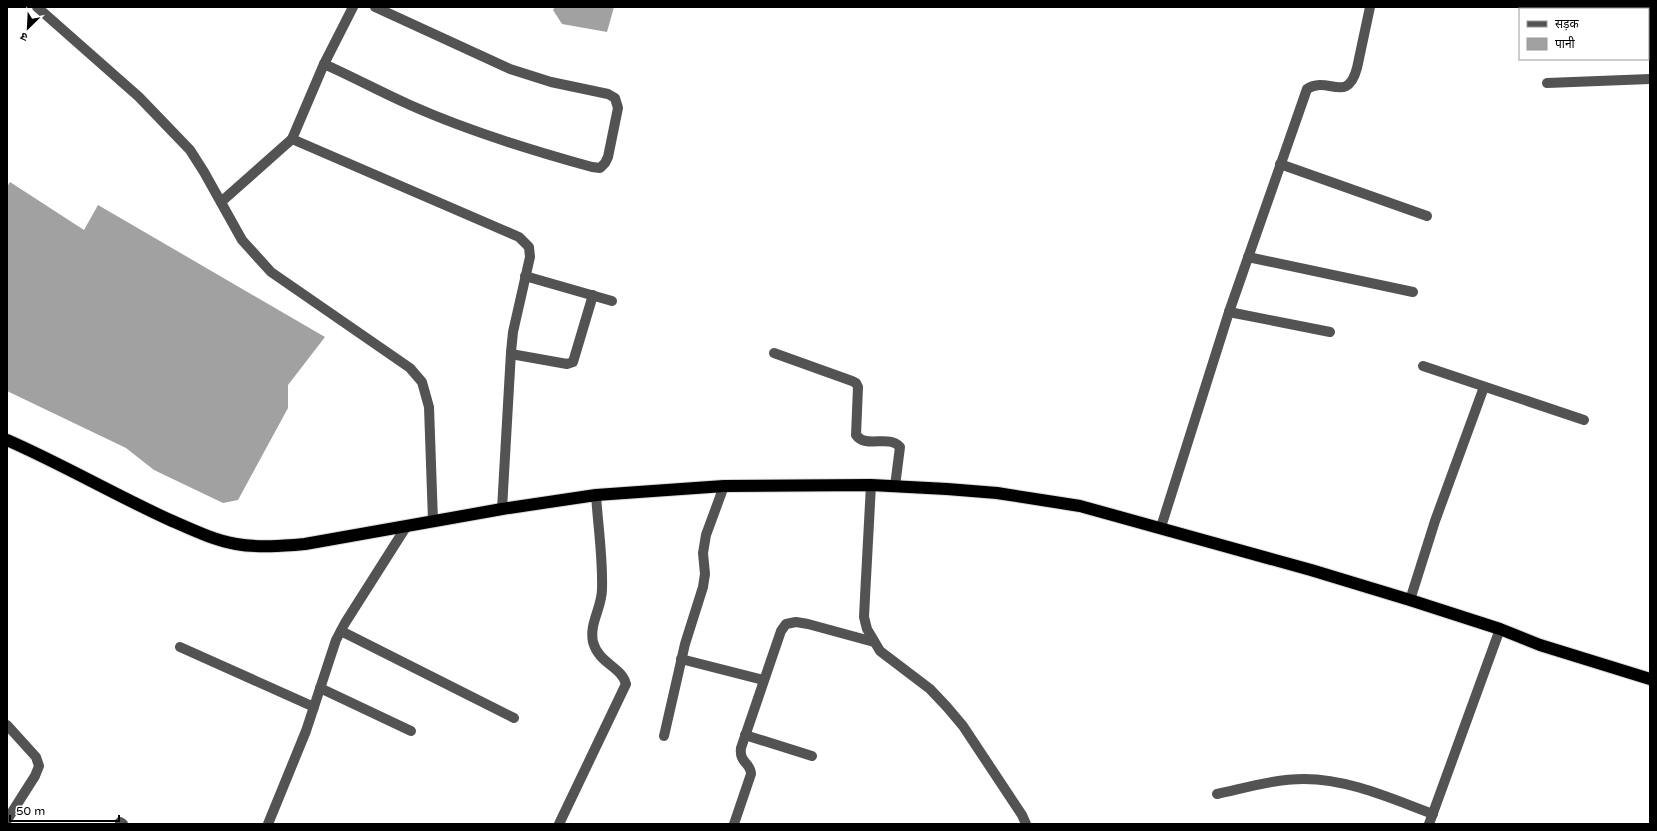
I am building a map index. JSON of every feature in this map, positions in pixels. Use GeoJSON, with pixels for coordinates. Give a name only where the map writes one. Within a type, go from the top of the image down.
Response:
{"type":"FeatureCollection","features":[{"type":"Feature","properties":{"kind":"highway"},"geometry":{"type":"LineString","coordinates":[[7,440],[133,503],[209,536],[234,544],[274,547],[305,544],[596,494],[724,486],[872,485],[997,493],[1080,506],[1161,527],[1410,600],[1500,629],[1540,645],[1650,679]]}},
{"type":"Feature","properties":{"kind":"street"},"geometry":{"type":"LineString","coordinates":[[37,7],[139,97],[190,150],[242,240],[271,272],[410,368],[422,382],[429,407],[433,521]]}},
{"type":"Feature","properties":{"kind":"street"},"geometry":{"type":"LineString","coordinates":[[221,202],[292,139],[324,64],[353,7]]}},
{"type":"Feature","properties":{"kind":"street"},"geometry":{"type":"LineString","coordinates":[[324,64],[410,105],[463,127],[513,144],[585,165],[600,168],[605,163],[608,157],[618,108],[615,98],[608,94],[552,82],[510,69],[375,7]]}},
{"type":"Feature","properties":{"kind":"street"},"geometry":{"type":"LineString","coordinates":[[1161,527],[1229,312],[1307,88],[1313,84],[1343,88],[1355,77],[1370,7]]}},
{"type":"Feature","properties":{"kind":"street"},"geometry":{"type":"LineString","coordinates":[[1547,83],[1650,79]]}},
{"type":"Feature","properties":{"kind":"street"},"geometry":{"type":"LineString","coordinates":[[292,139],[519,237],[529,247],[530,257],[513,332],[502,509]]}},
{"type":"Feature","properties":{"kind":"street"},"geometry":{"type":"LineString","coordinates":[[1280,164],[1427,216]]}},
{"type":"Feature","properties":{"kind":"street"},"geometry":{"type":"LineString","coordinates":[[1248,257],[1413,292]]}},
{"type":"Feature","properties":{"kind":"street"},"geometry":{"type":"LineString","coordinates":[[525,276],[612,301]]}},
{"type":"Feature","properties":{"kind":"street"},"geometry":{"type":"LineString","coordinates":[[511,354],[567,364],[573,362],[593,295]]}},
{"type":"Feature","properties":{"kind":"street"},"geometry":{"type":"LineString","coordinates":[[1229,312],[1330,332]]}},
{"type":"Feature","properties":{"kind":"street"},"geometry":{"type":"LineString","coordinates":[[774,353],[856,383],[858,388],[856,435],[858,439],[864,441],[892,442],[900,447],[895,486]]}},
{"type":"Feature","properties":{"kind":"street"},"geometry":{"type":"LineString","coordinates":[[1423,366],[1584,420]]}},
{"type":"Feature","properties":{"kind":"street"},"geometry":{"type":"LineString","coordinates":[[1410,600],[1435,521],[1484,387]]}},
{"type":"Feature","properties":{"kind":"street"},"geometry":{"type":"LineString","coordinates":[[872,485],[864,617],[867,629],[880,651],[930,689],[963,726],[1022,815],[1026,824]]}},
{"type":"Feature","properties":{"kind":"street"},"geometry":{"type":"LineString","coordinates":[[664,736],[681,659],[704,586],[705,574],[703,553],[706,535],[724,486]]}},
{"type":"Feature","properties":{"kind":"street"},"geometry":{"type":"LineString","coordinates":[[559,824],[626,684],[624,677],[604,661],[597,652],[593,642],[593,622],[602,591],[596,494]]}},
{"type":"Feature","properties":{"kind":"street"},"geometry":{"type":"LineString","coordinates":[[268,824],[302,742],[336,640],[406,527]]}},
{"type":"Feature","properties":{"kind":"street"},"geometry":{"type":"LineString","coordinates":[[734,824],[751,774],[751,770],[742,760],[740,754],[763,680],[781,630],[786,624],[796,622],[874,642]]}},
{"type":"Feature","properties":{"kind":"street"},"geometry":{"type":"LineString","coordinates":[[1429,824],[1500,629]]}},
{"type":"Feature","properties":{"kind":"street"},"geometry":{"type":"LineString","coordinates":[[341,631],[514,718]]}},
{"type":"Feature","properties":{"kind":"street"},"geometry":{"type":"LineString","coordinates":[[180,647],[314,707]]}},
{"type":"Feature","properties":{"kind":"street"},"geometry":{"type":"LineString","coordinates":[[681,659],[763,680]]}},
{"type":"Feature","properties":{"kind":"street"},"geometry":{"type":"LineString","coordinates":[[320,688],[410,731]]}},
{"type":"Feature","properties":{"kind":"street"},"geometry":{"type":"LineString","coordinates":[[7,725],[36,757],[39,766],[35,776],[7,820]]}},
{"type":"Feature","properties":{"kind":"street"},"geometry":{"type":"LineString","coordinates":[[745,735],[812,756]]}},
{"type":"Feature","properties":{"kind":"street"},"geometry":{"type":"LineString","coordinates":[[1217,794],[1281,781],[1304,779],[1323,780],[1357,787],[1433,814]]}},
{"type":"Feature","properties":{"kind":"water"},"geometry":{"type":"Polygon","coordinates":[[[555,7],[614,7],[607,32],[562,24],[553,10],[555,7]]]}},
{"type":"Feature","properties":{"kind":"water"},"geometry":{"type":"Polygon","coordinates":[[[10,182],[84,230],[98,205],[325,337],[288,385],[288,408],[238,500],[223,503],[154,470],[126,448],[7,391],[7,187],[10,182]]]}}]}
